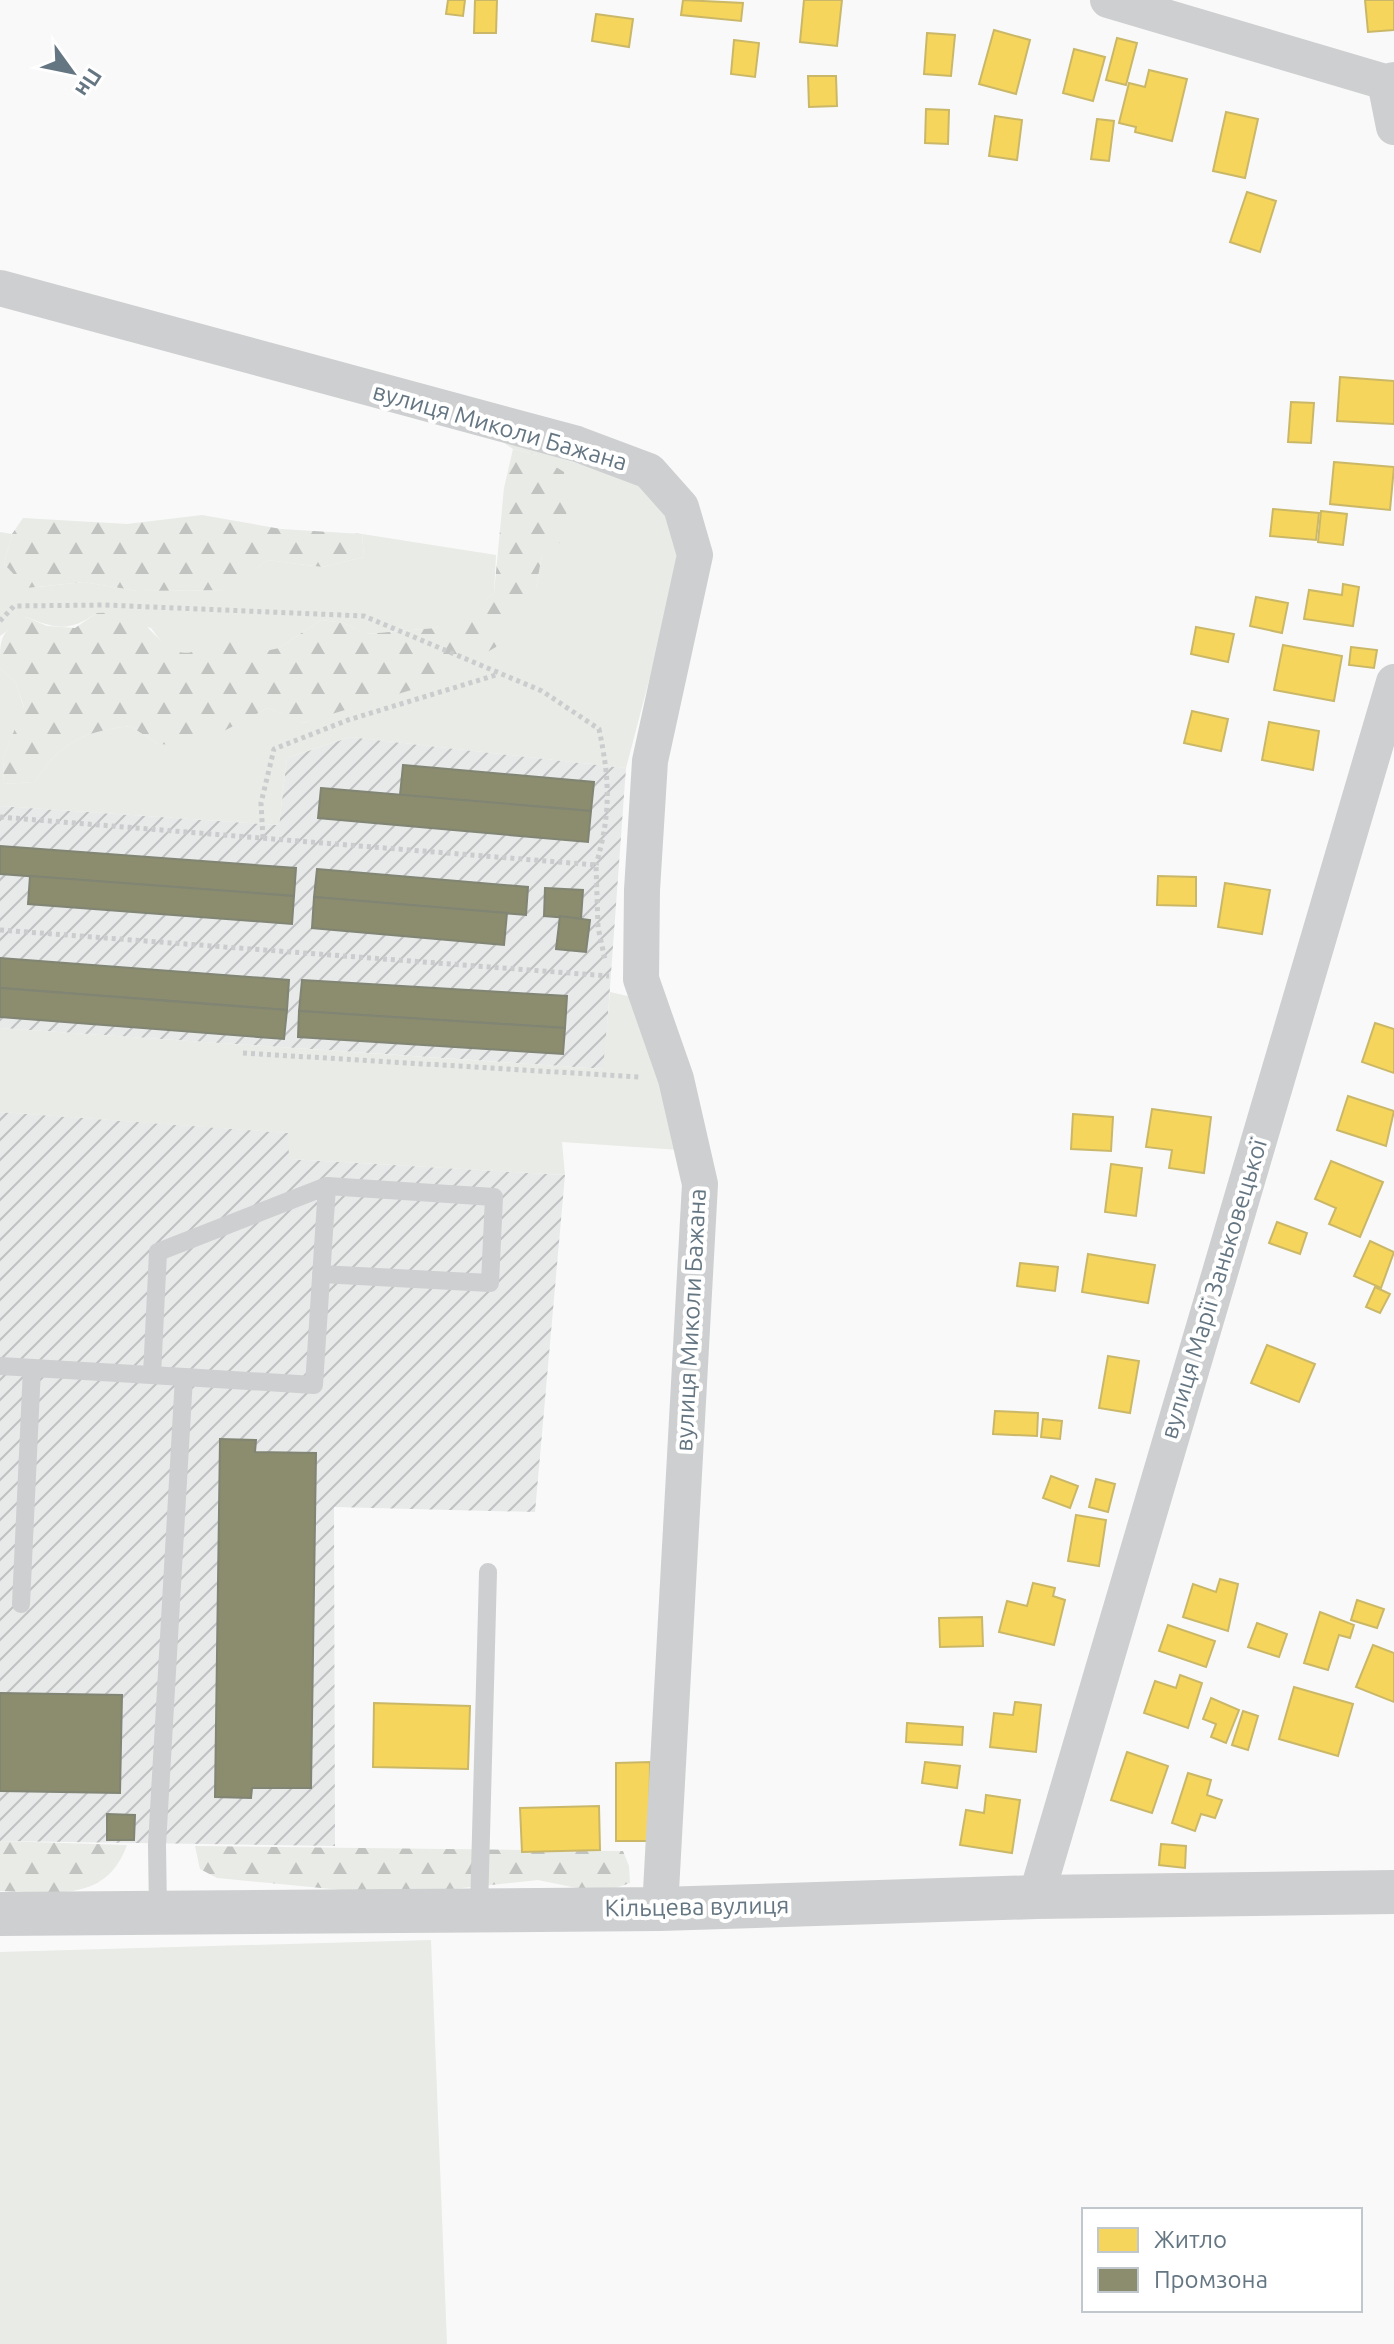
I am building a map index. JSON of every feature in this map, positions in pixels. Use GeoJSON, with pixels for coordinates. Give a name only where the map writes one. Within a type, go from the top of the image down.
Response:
{"type":"FeatureCollection","features":[{"type":"Feature","properties":{"kind":"street"},"geometry":{"type":"LineString","coordinates":[[1108,0],[1390,81],[1394,127]]}},
{"type":"Feature","properties":{"kind":"street","name":"вулиця Миколи Бажана"},"geometry":{"type":"LineString","coordinates":[[0,288],[577,444],[649,471],[681,507],[695,555],[650,761],[642,890],[625,978],[676,1079],[700,1184],[660,1909]]}},
{"type":"Feature","properties":{"kind":"street","name":"вулиця Марії Заньковецької"},"geometry":{"type":"LineString","coordinates":[[1036,1897],[1394,682]]}},
{"type":"Feature","properties":{"kind":"street","name":"Кільцева вулиця"},"geometry":{"type":"LineString","coordinates":[[0,1914],[660,1909],[1036,1897],[1394,1892]]}},
{"type":"Feature","properties":{"kind":"lane"},"geometry":{"type":"LineString","coordinates":[[152,1375],[158,1252],[327,1186],[494,1197],[490,1283],[321,1274]]}},
{"type":"Feature","properties":{"kind":"lane"},"geometry":{"type":"LineString","coordinates":[[0,1366],[314,1385],[327,1186]]}},
{"type":"Feature","properties":{"kind":"lane"},"geometry":{"type":"LineString","coordinates":[[21,1604],[32,1368]]}},
{"type":"Feature","properties":{"kind":"lane"},"geometry":{"type":"LineString","coordinates":[[158,1911],[157,1845],[184,1377]]}},
{"type":"Feature","properties":{"kind":"lane"},"geometry":{"type":"LineString","coordinates":[[479,1910],[488,1572]]}},
{"type":"Feature","properties":{"kind":"path"},"geometry":{"type":"LineString","coordinates":[[0,621],[14,606],[121,605],[364,616],[542,691],[599,729],[609,776],[607,826],[596,865],[598,927],[625,978]]}},
{"type":"Feature","properties":{"kind":"path"},"geometry":{"type":"LineString","coordinates":[[263,838],[261,803],[274,749],[348,720],[497,674]]}},
{"type":"Feature","properties":{"kind":"path"},"geometry":{"type":"LineString","coordinates":[[0,817],[596,865]]}},
{"type":"Feature","properties":{"kind":"path"},"geometry":{"type":"LineString","coordinates":[[0,930],[625,978]]}},
{"type":"Feature","properties":{"kind":"path"},"geometry":{"type":"LineString","coordinates":[[243,1053],[676,1079]]}},
{"type":"Feature","properties":{"kind":"shaded area"},"geometry":{"type":"Polygon","coordinates":[[[350,737],[626,768],[604,1069],[0,1028],[0,806],[279,825],[287,758],[350,737]]]}},
{"type":"Feature","properties":{"kind":"shaded area"},"geometry":{"type":"Polygon","coordinates":[[[0,1112],[289,1133],[289,1159],[565,1175],[535,1512],[334,1507],[335,1846],[0,1841],[0,1112]]]}},
{"type":"Feature","properties":{"kind":"green space"},"geometry":{"type":"Polygon","coordinates":[[[500,440],[646,484],[672,517],[682,555],[626,768],[350,737],[287,758],[279,825],[0,806],[0,668],[16,683],[24,708],[4,755],[3,784],[35,782],[64,748],[99,732],[130,726],[158,744],[234,725],[268,708],[303,723],[342,709],[536,588],[542,555],[537,455],[513,449],[500,440]]]}},
{"type":"Feature","properties":{"kind":"green space"},"geometry":{"type":"Polygon","coordinates":[[[513,449],[537,455],[564,472],[568,537],[542,555],[536,588],[496,647],[431,684],[302,723],[268,708],[195,746],[158,744],[130,726],[99,732],[64,748],[35,782],[3,784],[4,755],[24,707],[16,683],[0,668],[0,649],[3,636],[17,622],[26,617],[47,626],[75,628],[97,613],[131,612],[161,641],[180,652],[191,652],[202,647],[215,635],[240,635],[257,653],[279,648],[321,620],[344,623],[366,634],[435,628],[462,620],[494,593],[504,488],[513,449]]]}},
{"type":"Feature","properties":{"kind":"green space"},"geometry":{"type":"Polygon","coordinates":[[[202,515],[281,529],[362,534],[364,557],[322,567],[267,560],[231,590],[138,591],[84,582],[27,588],[4,564],[12,534],[23,518],[127,524],[202,515]]]}},
{"type":"Feature","properties":{"kind":"green space"},"geometry":{"type":"Polygon","coordinates":[[[0,532],[12,534],[4,564],[28,588],[84,582],[138,591],[230,590],[267,560],[322,567],[364,557],[362,534],[496,555],[494,593],[462,621],[435,628],[365,634],[344,623],[321,620],[279,648],[257,654],[201,651],[181,654],[164,645],[151,628],[97,613],[63,627],[26,617],[0,636],[0,532]]]}},
{"type":"Feature","properties":{"kind":"green space"},"geometry":{"type":"Polygon","coordinates":[[[610,992],[632,997],[680,1150],[562,1142],[565,1175],[289,1159],[288,1133],[0,1112],[0,1028],[603,1069],[610,992]]]}},
{"type":"Feature","properties":{"kind":"green space"},"geometry":{"type":"Polygon","coordinates":[[[0,1841],[127,1845],[118,1864],[106,1877],[91,1886],[39,1893],[0,1891],[0,1841]]]}},
{"type":"Feature","properties":{"kind":"green space"},"geometry":{"type":"Polygon","coordinates":[[[195,1846],[623,1851],[629,1866],[630,1883],[601,1893],[538,1880],[423,1892],[352,1891],[217,1878],[200,1869],[195,1846]]]}},
{"type":"Feature","properties":{"kind":"green space"},"geometry":{"type":"Polygon","coordinates":[[[431,1940],[447,2344],[0,2344],[0,1952],[431,1940]]]}},
{"type":"Feature","properties":{"kind":"building: Житло"},"geometry":{"type":"Polygon","coordinates":[[[448,0],[465,0],[463,16],[446,14],[448,0]]]}},
{"type":"Feature","properties":{"kind":"building: Житло"},"geometry":{"type":"Polygon","coordinates":[[[475,0],[497,0],[496,33],[474,33],[475,0]]]}},
{"type":"Feature","properties":{"kind":"building: Житло"},"geometry":{"type":"Polygon","coordinates":[[[683,0],[743,3],[741,21],[681,15],[683,0]]]}},
{"type":"Feature","properties":{"kind":"building: Житло"},"geometry":{"type":"Polygon","coordinates":[[[804,0],[842,0],[837,46],[800,42],[804,0]]]}},
{"type":"Feature","properties":{"kind":"building: Житло"},"geometry":{"type":"Polygon","coordinates":[[[1365,0],[1394,0],[1394,30],[1368,32],[1365,0]]]}},
{"type":"Feature","properties":{"kind":"building: Житло"},"geometry":{"type":"Polygon","coordinates":[[[596,14],[633,19],[629,47],[592,41],[596,14]]]}},
{"type":"Feature","properties":{"kind":"building: Житло"},"geometry":{"type":"Polygon","coordinates":[[[994,30],[1030,40],[1016,94],[979,84],[994,30]]]}},
{"type":"Feature","properties":{"kind":"building: Житло"},"geometry":{"type":"Polygon","coordinates":[[[927,33],[955,35],[951,76],[924,74],[927,33]]]}},
{"type":"Feature","properties":{"kind":"building: Житло"},"geometry":{"type":"Polygon","coordinates":[[[1117,38],[1137,43],[1126,85],[1106,80],[1117,38]]]}},
{"type":"Feature","properties":{"kind":"building: Житло"},"geometry":{"type":"Polygon","coordinates":[[[734,40],[759,43],[755,77],[731,74],[734,40]]]}},
{"type":"Feature","properties":{"kind":"building: Житло"},"geometry":{"type":"Polygon","coordinates":[[[1074,49],[1105,57],[1093,101],[1063,93],[1074,49]]]}},
{"type":"Feature","properties":{"kind":"building: Житло"},"geometry":{"type":"Polygon","coordinates":[[[1149,70],[1187,79],[1172,141],[1135,132],[1136,127],[1119,123],[1129,83],[1145,87],[1149,70]]]}},
{"type":"Feature","properties":{"kind":"building: Житло"},"geometry":{"type":"Polygon","coordinates":[[[808,76],[836,76],[837,106],[809,107],[808,76]]]}},
{"type":"Feature","properties":{"kind":"building: Житло"},"geometry":{"type":"Polygon","coordinates":[[[926,109],[949,110],[948,144],[925,143],[926,109]]]}},
{"type":"Feature","properties":{"kind":"building: Житло"},"geometry":{"type":"Polygon","coordinates":[[[1226,112],[1258,119],[1245,178],[1213,171],[1226,112]]]}},
{"type":"Feature","properties":{"kind":"building: Житло"},"geometry":{"type":"Polygon","coordinates":[[[995,116],[1022,120],[1017,160],[989,156],[995,116]]]}},
{"type":"Feature","properties":{"kind":"building: Житло"},"geometry":{"type":"Polygon","coordinates":[[[1097,119],[1114,121],[1109,161],[1091,159],[1097,119]]]}},
{"type":"Feature","properties":{"kind":"building: Житло"},"geometry":{"type":"Polygon","coordinates":[[[1247,192],[1276,201],[1260,252],[1230,242],[1247,192]]]}},
{"type":"Feature","properties":{"kind":"building: Житло"},"geometry":{"type":"Polygon","coordinates":[[[1340,377],[1394,381],[1394,424],[1337,421],[1340,377]]]}},
{"type":"Feature","properties":{"kind":"building: Житло"},"geometry":{"type":"Polygon","coordinates":[[[1291,402],[1314,403],[1311,443],[1288,442],[1291,402]]]}},
{"type":"Feature","properties":{"kind":"building: Житло"},"geometry":{"type":"Polygon","coordinates":[[[1334,462],[1394,467],[1390,510],[1330,504],[1334,462]]]}},
{"type":"Feature","properties":{"kind":"building: Житло"},"geometry":{"type":"Polygon","coordinates":[[[1273,509],[1319,513],[1316,540],[1270,536],[1273,509]]]}},
{"type":"Feature","properties":{"kind":"building: Житло"},"geometry":{"type":"Polygon","coordinates":[[[1321,511],[1347,514],[1343,545],[1318,542],[1321,511]]]}},
{"type":"Feature","properties":{"kind":"building: Житло"},"geometry":{"type":"Polygon","coordinates":[[[1343,584],[1359,587],[1353,626],[1304,619],[1309,590],[1342,595],[1343,584]]]}},
{"type":"Feature","properties":{"kind":"building: Житло"},"geometry":{"type":"Polygon","coordinates":[[[1256,597],[1288,603],[1282,633],[1250,626],[1256,597]]]}},
{"type":"Feature","properties":{"kind":"building: Житло"},"geometry":{"type":"Polygon","coordinates":[[[1196,627],[1234,634],[1228,662],[1191,654],[1196,627]]]}},
{"type":"Feature","properties":{"kind":"building: Житло"},"geometry":{"type":"Polygon","coordinates":[[[1283,645],[1342,656],[1334,701],[1274,690],[1283,645]]]}},
{"type":"Feature","properties":{"kind":"building: Житло"},"geometry":{"type":"Polygon","coordinates":[[[1351,647],[1377,650],[1374,668],[1349,665],[1351,647]]]}},
{"type":"Feature","properties":{"kind":"building: Житло"},"geometry":{"type":"Polygon","coordinates":[[[1192,711],[1228,719],[1221,751],[1184,743],[1192,711]]]}},
{"type":"Feature","properties":{"kind":"building: Житло"},"geometry":{"type":"Polygon","coordinates":[[[1269,722],[1319,731],[1313,770],[1262,760],[1269,722]]]}},
{"type":"Feature","properties":{"kind":"building: Житло"},"geometry":{"type":"Polygon","coordinates":[[[1158,876],[1196,877],[1196,906],[1157,905],[1158,876]]]}},
{"type":"Feature","properties":{"kind":"building: Житло"},"geometry":{"type":"Polygon","coordinates":[[[1225,883],[1270,890],[1262,934],[1218,927],[1225,883]]]}},
{"type":"Feature","properties":{"kind":"building: Житло"},"geometry":{"type":"Polygon","coordinates":[[[1375,1023],[1394,1029],[1394,1073],[1362,1062],[1375,1023]]]}},
{"type":"Feature","properties":{"kind":"building: Житло"},"geometry":{"type":"Polygon","coordinates":[[[1348,1096],[1394,1111],[1386,1146],[1337,1130],[1348,1096]]]}},
{"type":"Feature","properties":{"kind":"building: Житло"},"geometry":{"type":"Polygon","coordinates":[[[1152,1109],[1211,1117],[1204,1173],[1169,1168],[1172,1150],[1146,1147],[1152,1109]]]}},
{"type":"Feature","properties":{"kind":"building: Житло"},"geometry":{"type":"Polygon","coordinates":[[[1073,1114],[1113,1117],[1111,1151],[1071,1149],[1073,1114]]]}},
{"type":"Feature","properties":{"kind":"building: Житло"},"geometry":{"type":"Polygon","coordinates":[[[1331,1161],[1383,1182],[1360,1237],[1329,1224],[1336,1208],[1315,1199],[1331,1161]]]}},
{"type":"Feature","properties":{"kind":"building: Житло"},"geometry":{"type":"Polygon","coordinates":[[[1111,1164],[1142,1168],[1136,1216],[1105,1212],[1111,1164]]]}},
{"type":"Feature","properties":{"kind":"building: Житло"},"geometry":{"type":"Polygon","coordinates":[[[1277,1222],[1307,1233],[1300,1254],[1269,1243],[1277,1222]]]}},
{"type":"Feature","properties":{"kind":"building: Житло"},"geometry":{"type":"Polygon","coordinates":[[[1370,1241],[1394,1252],[1381,1288],[1354,1276],[1370,1241]]]}},
{"type":"Feature","properties":{"kind":"building: Житло"},"geometry":{"type":"Polygon","coordinates":[[[1088,1254],[1155,1265],[1148,1303],[1082,1292],[1088,1254]]]}},
{"type":"Feature","properties":{"kind":"building: Житло"},"geometry":{"type":"Polygon","coordinates":[[[1020,1263],[1058,1267],[1055,1291],[1017,1286],[1020,1263]]]}},
{"type":"Feature","properties":{"kind":"building: Житло"},"geometry":{"type":"Polygon","coordinates":[[[1375,1287],[1390,1294],[1380,1313],[1366,1307],[1375,1287]]]}},
{"type":"Feature","properties":{"kind":"building: Житло"},"geometry":{"type":"Polygon","coordinates":[[[1267,1345],[1315,1364],[1299,1402],[1251,1383],[1267,1345]]]}},
{"type":"Feature","properties":{"kind":"building: Житло"},"geometry":{"type":"Polygon","coordinates":[[[1108,1356],[1139,1361],[1130,1413],[1099,1408],[1108,1356]]]}},
{"type":"Feature","properties":{"kind":"building: Житло"},"geometry":{"type":"Polygon","coordinates":[[[995,1411],[1038,1413],[1037,1436],[993,1434],[995,1411]]]}},
{"type":"Feature","properties":{"kind":"building: Житло"},"geometry":{"type":"Polygon","coordinates":[[[1043,1419],[1062,1421],[1060,1439],[1041,1437],[1043,1419]]]}},
{"type":"Feature","properties":{"kind":"building: Житло"},"geometry":{"type":"Polygon","coordinates":[[[1051,1476],[1078,1486],[1070,1508],[1043,1498],[1051,1476]]]}},
{"type":"Feature","properties":{"kind":"building: Житло"},"geometry":{"type":"Polygon","coordinates":[[[1096,1479],[1115,1484],[1108,1512],[1089,1507],[1096,1479]]]}},
{"type":"Feature","properties":{"kind":"building: Житло"},"geometry":{"type":"Polygon","coordinates":[[[1076,1515],[1106,1520],[1099,1566],[1068,1561],[1076,1515]]]}},
{"type":"Feature","properties":{"kind":"building: Житло"},"geometry":{"type":"Polygon","coordinates":[[[1220,1579],[1238,1584],[1228,1631],[1183,1617],[1193,1584],[1216,1592],[1220,1579]]]}},
{"type":"Feature","properties":{"kind":"building: Житло"},"geometry":{"type":"Polygon","coordinates":[[[1033,1583],[1055,1588],[1053,1596],[1065,1600],[1054,1645],[999,1632],[1007,1601],[1027,1606],[1033,1583]]]}},
{"type":"Feature","properties":{"kind":"building: Житло"},"geometry":{"type":"Polygon","coordinates":[[[1357,1600],[1384,1609],[1377,1628],[1351,1620],[1357,1600]]]}},
{"type":"Feature","properties":{"kind":"building: Житло"},"geometry":{"type":"Polygon","coordinates":[[[1320,1612],[1354,1625],[1350,1638],[1339,1635],[1328,1670],[1304,1663],[1320,1612]]]}},
{"type":"Feature","properties":{"kind":"building: Житло"},"geometry":{"type":"Polygon","coordinates":[[[982,1617],[983,1646],[940,1647],[939,1618],[982,1617]]]}},
{"type":"Feature","properties":{"kind":"building: Житло"},"geometry":{"type":"Polygon","coordinates":[[[1257,1623],[1287,1634],[1279,1657],[1248,1647],[1257,1623]]]}},
{"type":"Feature","properties":{"kind":"building: Житло"},"geometry":{"type":"Polygon","coordinates":[[[1168,1625],[1215,1641],[1206,1667],[1159,1651],[1168,1625]]]}},
{"type":"Feature","properties":{"kind":"building: Житло"},"geometry":{"type":"Polygon","coordinates":[[[1373,1645],[1394,1653],[1394,1702],[1356,1687],[1373,1645]]]}},
{"type":"Feature","properties":{"kind":"building: Житло"},"geometry":{"type":"Polygon","coordinates":[[[1180,1675],[1202,1683],[1188,1728],[1144,1713],[1155,1681],[1176,1688],[1180,1675]]]}},
{"type":"Feature","properties":{"kind":"building: Житло"},"geometry":{"type":"Polygon","coordinates":[[[1294,1687],[1353,1704],[1338,1756],[1279,1739],[1294,1687]]]}},
{"type":"Feature","properties":{"kind":"building: Житло"},"geometry":{"type":"Polygon","coordinates":[[[1211,1698],[1239,1710],[1226,1743],[1211,1737],[1216,1724],[1203,1719],[1211,1698]]]}},
{"type":"Feature","properties":{"kind":"building: Житло"},"geometry":{"type":"Polygon","coordinates":[[[1015,1702],[1041,1705],[1036,1752],[990,1747],[994,1713],[1013,1715],[1015,1702]]]}},
{"type":"Feature","properties":{"kind":"building: Житло"},"geometry":{"type":"Polygon","coordinates":[[[374,1703],[470,1706],[468,1769],[373,1767],[374,1703]]]}},
{"type":"Feature","properties":{"kind":"building: Житло"},"geometry":{"type":"Polygon","coordinates":[[[1243,1711],[1258,1716],[1248,1750],[1232,1745],[1243,1711]]]}},
{"type":"Feature","properties":{"kind":"building: Житло"},"geometry":{"type":"Polygon","coordinates":[[[907,1723],[963,1727],[962,1745],[906,1742],[907,1723]]]}},
{"type":"Feature","properties":{"kind":"building: Житло"},"geometry":{"type":"Polygon","coordinates":[[[1127,1752],[1168,1766],[1152,1813],[1111,1800],[1127,1752]]]}},
{"type":"Feature","properties":{"kind":"building: Житло"},"geometry":{"type":"Polygon","coordinates":[[[650,1762],[649,1841],[616,1841],[616,1763],[650,1762]]]}},
{"type":"Feature","properties":{"kind":"building: Житло"},"geometry":{"type":"Polygon","coordinates":[[[925,1762],[960,1766],[957,1788],[922,1783],[925,1762]]]}},
{"type":"Feature","properties":{"kind":"building: Житло"},"geometry":{"type":"Polygon","coordinates":[[[1188,1773],[1211,1780],[1207,1795],[1222,1800],[1215,1818],[1201,1814],[1195,1831],[1172,1823],[1188,1773]]]}},
{"type":"Feature","properties":{"kind":"building: Житло"},"geometry":{"type":"Polygon","coordinates":[[[986,1795],[1020,1800],[1012,1853],[960,1845],[966,1810],[984,1813],[986,1795]]]}},
{"type":"Feature","properties":{"kind":"building: Житло"},"geometry":{"type":"Polygon","coordinates":[[[599,1806],[600,1850],[522,1852],[520,1808],[599,1806]]]}},
{"type":"Feature","properties":{"kind":"building: Житло"},"geometry":{"type":"Polygon","coordinates":[[[1161,1844],[1186,1846],[1185,1868],[1159,1865],[1161,1844]]]}},
{"type":"Feature","properties":{"kind":"building: Промзона"},"geometry":{"type":"Polygon","coordinates":[[[403,765],[594,782],[591,811],[400,795],[403,765]]]}},
{"type":"Feature","properties":{"kind":"building: Промзона"},"geometry":{"type":"Polygon","coordinates":[[[321,788],[591,811],[588,842],[318,818],[321,788]]]}},
{"type":"Feature","properties":{"kind":"building: Промзона"},"geometry":{"type":"Polygon","coordinates":[[[0,846],[296,868],[294,896],[0,874],[0,846]]]}},
{"type":"Feature","properties":{"kind":"building: Промзона"},"geometry":{"type":"Polygon","coordinates":[[[317,869],[528,887],[526,915],[314,897],[317,869]]]}},
{"type":"Feature","properties":{"kind":"building: Промзона"},"geometry":{"type":"Polygon","coordinates":[[[30,876],[294,896],[292,924],[28,904],[30,876]]]}},
{"type":"Feature","properties":{"kind":"building: Промзона"},"geometry":{"type":"Polygon","coordinates":[[[545,888],[583,890],[581,919],[544,916],[545,888]]]}},
{"type":"Feature","properties":{"kind":"building: Промзона"},"geometry":{"type":"Polygon","coordinates":[[[314,897],[507,913],[504,945],[312,928],[314,897]]]}},
{"type":"Feature","properties":{"kind":"building: Промзона"},"geometry":{"type":"Polygon","coordinates":[[[560,916],[590,920],[586,952],[556,949],[560,916]]]}},
{"type":"Feature","properties":{"kind":"building: Промзона"},"geometry":{"type":"Polygon","coordinates":[[[0,958],[289,980],[287,1010],[0,988],[0,958]]]}},
{"type":"Feature","properties":{"kind":"building: Промзона"},"geometry":{"type":"Polygon","coordinates":[[[302,980],[567,996],[565,1028],[299,1011],[302,980]]]}},
{"type":"Feature","properties":{"kind":"building: Промзона"},"geometry":{"type":"Polygon","coordinates":[[[0,988],[287,1010],[284,1039],[0,1017],[0,988]]]}},
{"type":"Feature","properties":{"kind":"building: Промзона"},"geometry":{"type":"Polygon","coordinates":[[[299,1011],[565,1028],[563,1054],[298,1037],[299,1011]]]}},
{"type":"Feature","properties":{"kind":"building: Промзона"},"geometry":{"type":"Polygon","coordinates":[[[220,1439],[256,1440],[255,1452],[316,1453],[311,1788],[252,1788],[251,1798],[215,1797],[220,1439]]]}},
{"type":"Feature","properties":{"kind":"building: Промзона"},"geometry":{"type":"Polygon","coordinates":[[[0,1693],[122,1695],[120,1793],[0,1791],[0,1693]]]}},
{"type":"Feature","properties":{"kind":"building: Промзона"},"geometry":{"type":"Polygon","coordinates":[[[107,1814],[135,1815],[134,1840],[107,1840],[107,1814]]]}}]}
